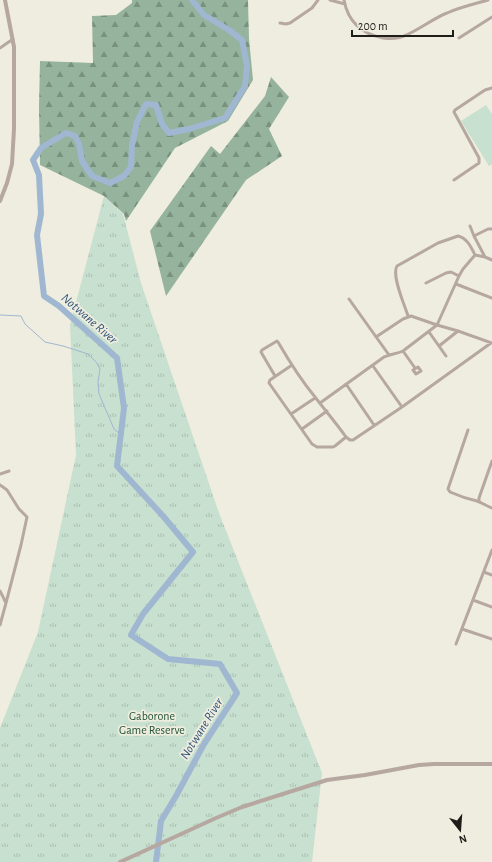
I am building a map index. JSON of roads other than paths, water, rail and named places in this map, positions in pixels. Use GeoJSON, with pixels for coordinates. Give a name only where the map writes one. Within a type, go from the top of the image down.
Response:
{"type":"FeatureCollection","features":[{"type":"Feature","properties":{"kind":"street"},"geometry":{"type":"LineString","coordinates":[[0,201],[7,183],[14,148],[14,47],[5,0]]}},
{"type":"Feature","properties":{"kind":"street"},"geometry":{"type":"LineString","coordinates":[[280,23],[290,23],[312,8],[318,0]]}},
{"type":"Feature","properties":{"kind":"street"},"geometry":{"type":"LineString","coordinates":[[330,0],[345,2],[352,20],[364,31],[371,35],[386,38],[403,37],[449,12],[488,0]]}},
{"type":"Feature","properties":{"kind":"street"},"geometry":{"type":"LineString","coordinates":[[460,38],[492,17]]}},
{"type":"Feature","properties":{"kind":"street"},"geometry":{"type":"LineString","coordinates":[[0,48],[13,39]]}},
{"type":"Feature","properties":{"kind":"street"},"geometry":{"type":"LineString","coordinates":[[454,180],[479,163],[480,158],[454,112],[485,90],[492,88]]}},
{"type":"Feature","properties":{"kind":"street"},"geometry":{"type":"LineString","coordinates":[[470,226],[485,257]]}},
{"type":"Feature","properties":{"kind":"street"},"geometry":{"type":"LineString","coordinates":[[474,236],[488,229],[492,229]]}},
{"type":"Feature","properties":{"kind":"street"},"geometry":{"type":"LineString","coordinates":[[408,316],[398,287],[395,270],[397,266],[438,243],[458,236],[461,236],[466,240],[475,255]]}},
{"type":"Feature","properties":{"kind":"street"},"geometry":{"type":"LineString","coordinates":[[475,255],[492,260]]}},
{"type":"Feature","properties":{"kind":"street"},"geometry":{"type":"LineString","coordinates":[[320,403],[389,355],[403,351],[437,325],[459,276],[475,255]]}},
{"type":"Feature","properties":{"kind":"street"},"geometry":{"type":"LineString","coordinates":[[426,283],[451,272],[459,276]]}},
{"type":"Feature","properties":{"kind":"street"},"geometry":{"type":"LineString","coordinates":[[456,284],[492,298]]}},
{"type":"Feature","properties":{"kind":"street"},"geometry":{"type":"LineString","coordinates":[[349,299],[389,355]]}},
{"type":"Feature","properties":{"kind":"street"},"geometry":{"type":"LineString","coordinates":[[376,337],[402,319],[411,316],[491,343]]}},
{"type":"Feature","properties":{"kind":"street"},"geometry":{"type":"LineString","coordinates":[[438,346],[458,331]]}},
{"type":"Feature","properties":{"kind":"street"},"geometry":{"type":"LineString","coordinates":[[429,332],[446,356]]}},
{"type":"Feature","properties":{"kind":"street"},"geometry":{"type":"LineString","coordinates":[[275,376],[262,353],[262,350],[275,342],[278,342],[315,398],[346,437],[352,440],[402,407],[491,343]]}},
{"type":"Feature","properties":{"kind":"street"},"geometry":{"type":"LineString","coordinates":[[403,351],[415,368]]}},
{"type":"Feature","properties":{"kind":"street"},"geometry":{"type":"LineString","coordinates":[[292,365],[275,376],[269,383],[312,444],[317,447],[330,448],[346,437]]}},
{"type":"Feature","properties":{"kind":"street"},"geometry":{"type":"LineString","coordinates":[[373,366],[402,407]]}},
{"type":"Feature","properties":{"kind":"street"},"geometry":{"type":"LineString","coordinates":[[346,384],[374,425]]}},
{"type":"Feature","properties":{"kind":"street"},"geometry":{"type":"LineString","coordinates":[[291,414],[315,398]]}},
{"type":"Feature","properties":{"kind":"street"},"geometry":{"type":"LineString","coordinates":[[302,429],[327,412]]}},
{"type":"Feature","properties":{"kind":"street"},"geometry":{"type":"LineString","coordinates":[[468,430],[447,488],[450,492],[492,508]]}},
{"type":"Feature","properties":{"kind":"street"},"geometry":{"type":"LineString","coordinates":[[479,502],[479,498],[492,461]]}},
{"type":"Feature","properties":{"kind":"street"},"geometry":{"type":"LineString","coordinates":[[0,474],[9,471]]}},
{"type":"Feature","properties":{"kind":"street"},"geometry":{"type":"LineString","coordinates":[[0,485],[7,490],[19,509],[27,517],[0,625]]}},
{"type":"Feature","properties":{"kind":"street"},"geometry":{"type":"LineString","coordinates":[[456,644],[492,550]]}},
{"type":"Feature","properties":{"kind":"street"},"geometry":{"type":"LineString","coordinates":[[484,572],[492,575]]}},
{"type":"Feature","properties":{"kind":"street"},"geometry":{"type":"LineString","coordinates":[[0,591],[6,603]]}},
{"type":"Feature","properties":{"kind":"street"},"geometry":{"type":"LineString","coordinates":[[473,600],[492,607]]}},
{"type":"Feature","properties":{"kind":"street"},"geometry":{"type":"LineString","coordinates":[[462,628],[492,639]]}},
{"type":"Feature","properties":{"kind":"street"},"geometry":{"type":"LineString","coordinates":[[120,862],[152,846],[242,807],[327,780],[419,765],[492,764]]}},
{"type":"Feature","properties":{"kind":"waterway","name":"Notwane River"},"geometry":{"type":"LineString","coordinates":[[156,862],[161,821],[204,744],[237,693],[220,664],[168,659],[131,635],[143,614],[193,552],[163,516],[117,466],[124,408],[117,358],[59,306],[44,296],[37,235],[41,214],[39,175],[33,160],[41,148],[66,133],[75,136],[79,144],[82,161],[92,176],[110,183],[124,176],[131,167],[132,145],[137,122],[146,104],[156,105],[162,124],[169,133],[189,129],[225,118],[245,86],[247,66],[242,40],[229,30],[204,15],[192,0]]}},
{"type":"Feature","properties":{"kind":"waterway"},"geometry":{"type":"LineString","coordinates":[[0,315],[21,316],[25,324],[45,342],[88,354],[97,363],[100,369],[98,382],[99,394],[114,429],[121,435]]}},
{"type":"Feature","properties":{"kind":"park label","name":"Gaborone Game Reserve"},"geometry":{"type":"Point","coordinates":[152,723]}}]}
